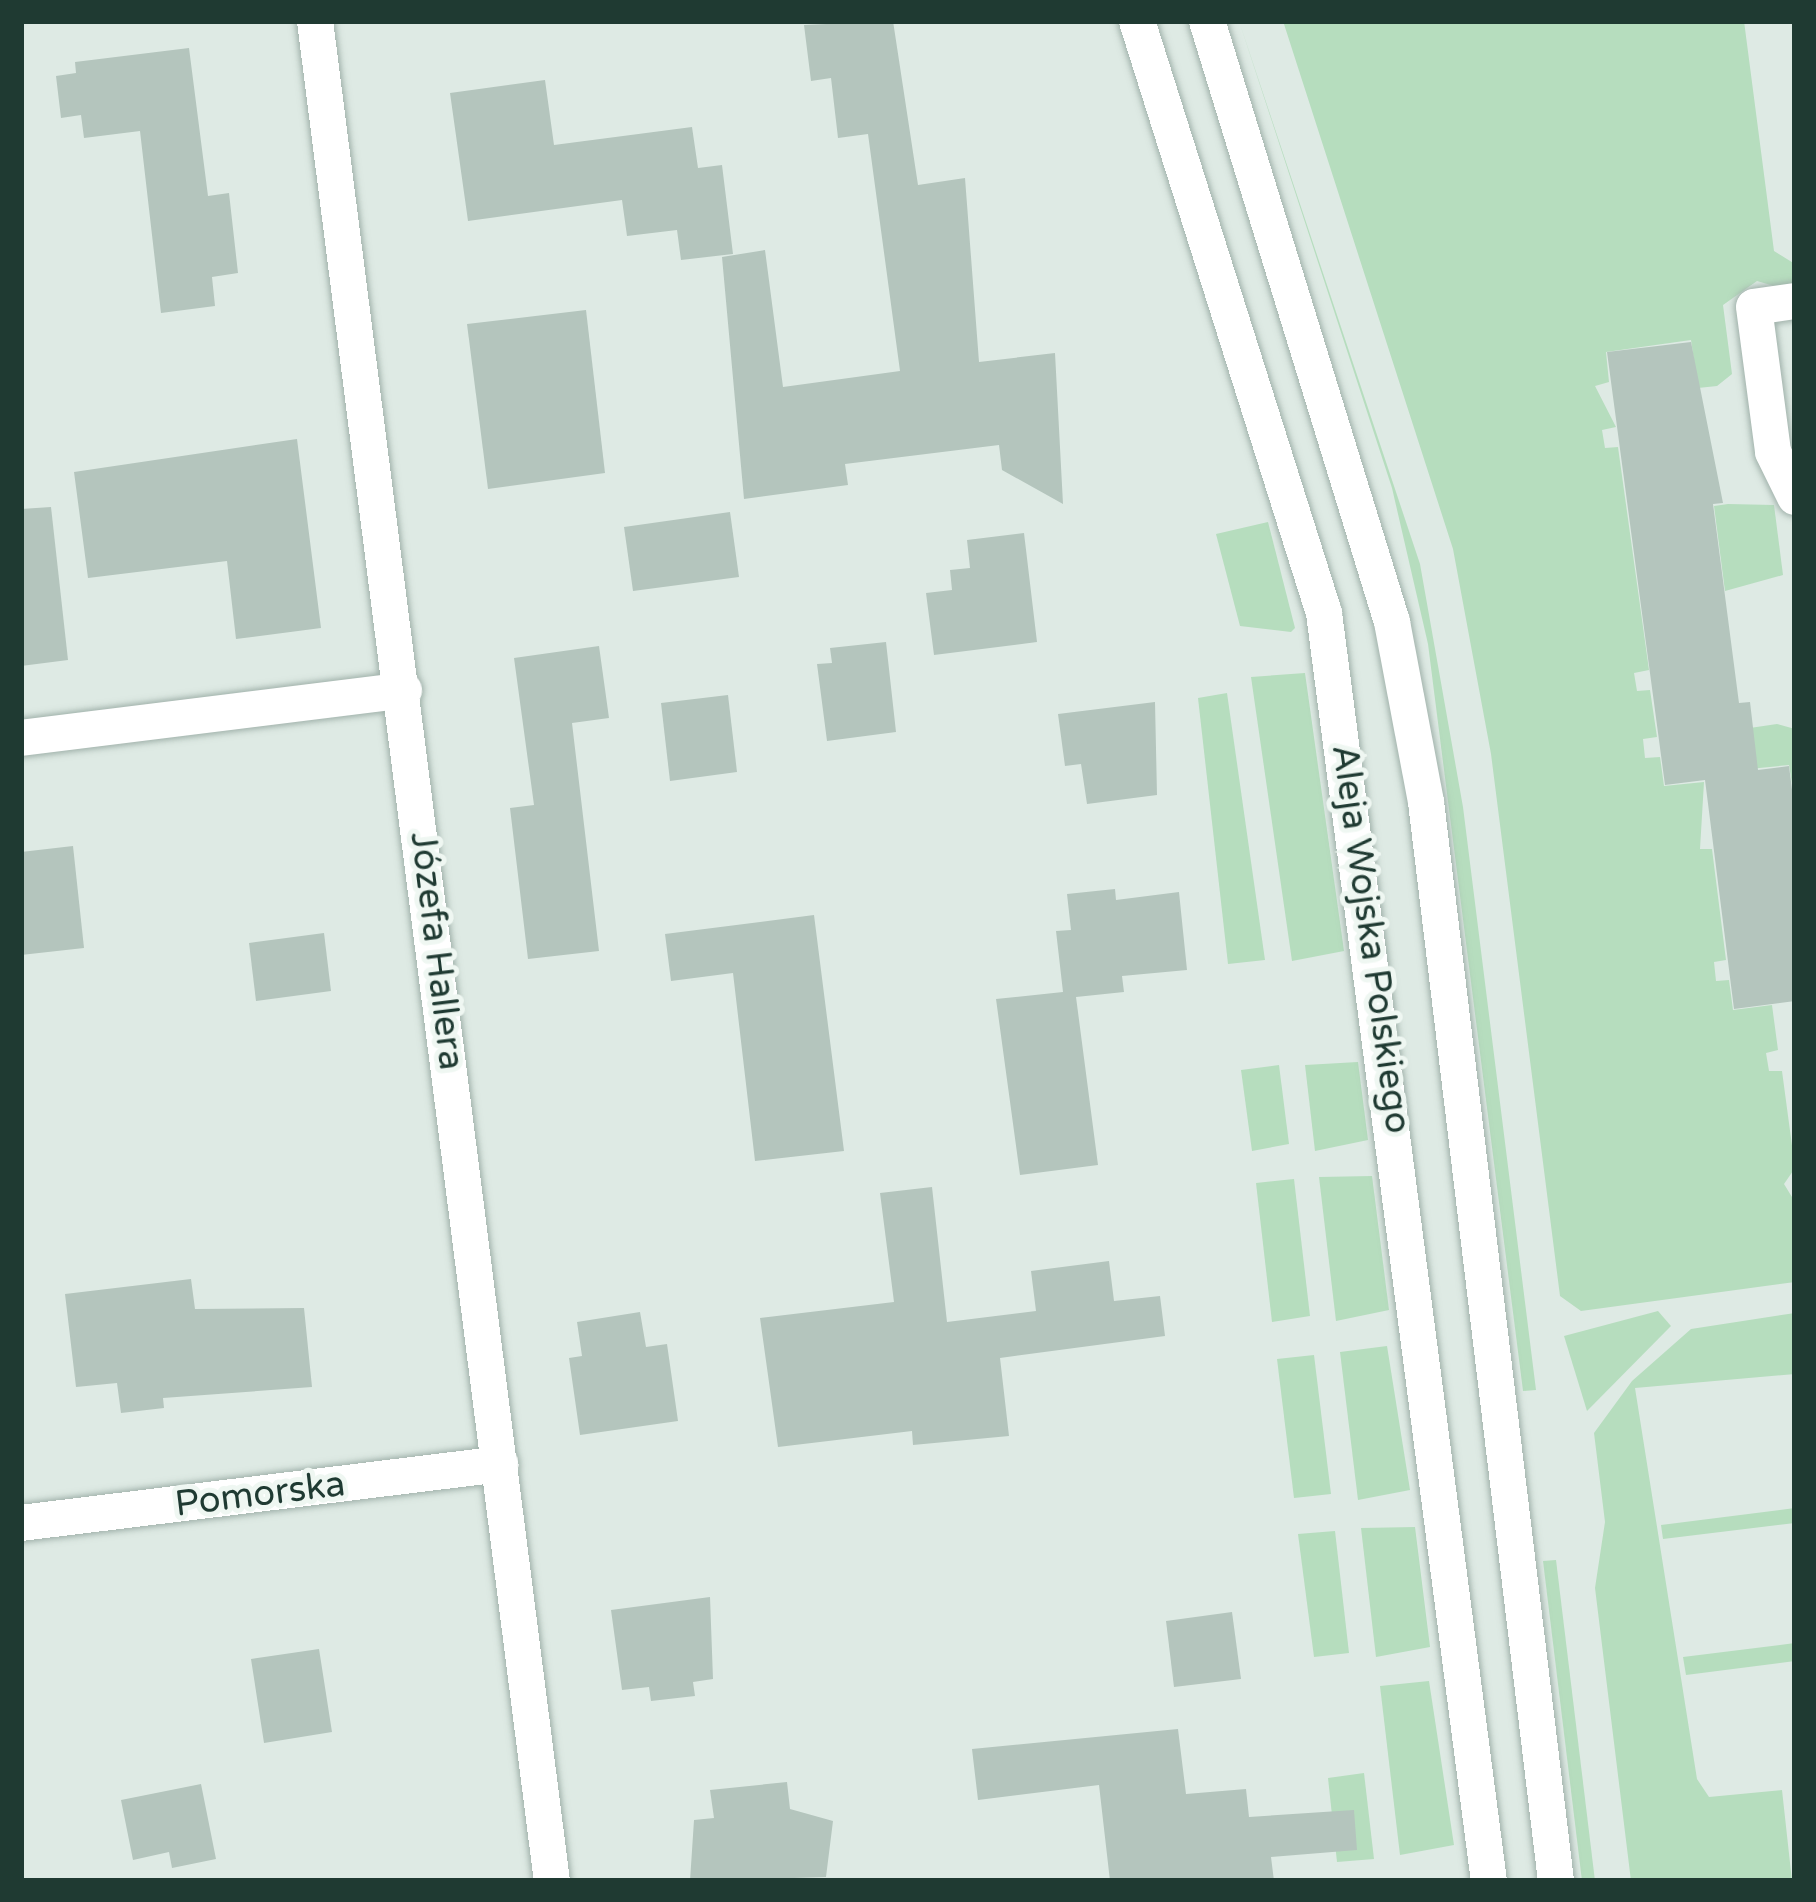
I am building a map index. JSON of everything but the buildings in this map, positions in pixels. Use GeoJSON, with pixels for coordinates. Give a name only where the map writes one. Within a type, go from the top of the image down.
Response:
{"type":"FeatureCollection","features":[{"type":"Feature","properties":{"kind":"street","name":"Józefa Hallera"},"geometry":{"type":"LineString","coordinates":[[315,21],[404,690],[552,1881]]}},
{"type":"Feature","properties":{"kind":"street","name":"Aleja Wojska Polskiego"},"geometry":{"type":"LineString","coordinates":[[1137,21],[1324,613],[1489,1881]]}},
{"type":"Feature","properties":{"kind":"street","name":"Aleja Wojska Polskiego"},"geometry":{"type":"LineString","coordinates":[[1207,21],[1393,622],[1429,825],[1556,1881]]}},
{"type":"Feature","properties":{"kind":"street"},"geometry":{"type":"LineString","coordinates":[[1795,301],[1754,307],[1773,452],[1795,497]]}},
{"type":"Feature","properties":{"kind":"street"},"geometry":{"type":"LineString","coordinates":[[21,738],[404,690]]}},
{"type":"Feature","properties":{"kind":"street","name":"Pomorska"},"geometry":{"type":"LineString","coordinates":[[21,1523],[500,1464]]}},
{"type":"Feature","properties":{"kind":"green space"},"geometry":{"type":"Polygon","coordinates":[[[1239,21],[1420,564],[1463,807],[1536,1390],[1523,1391],[1428,644],[1392,488],[1239,21]]]}},
{"type":"Feature","properties":{"kind":"green space"},"geometry":{"type":"Polygon","coordinates":[[[1283,21],[1744,21],[1774,251],[1795,264],[1795,292],[1757,281],[1723,305],[1732,374],[1717,386],[1698,388],[1691,340],[1606,352],[1609,382],[1595,386],[1616,427],[1602,430],[1605,448],[1618,447],[1649,670],[1634,673],[1637,691],[1650,690],[1657,737],[1643,739],[1645,758],[1660,757],[1664,786],[1704,782],[1700,849],[1712,849],[1726,960],[1714,962],[1716,981],[1729,980],[1733,1010],[1772,1005],[1778,1050],[1766,1053],[1769,1071],[1782,1071],[1795,1168],[1784,1184],[1795,1202],[1795,1282],[1581,1311],[1560,1296],[1491,754],[1453,549],[1283,21]]]}},
{"type":"Feature","properties":{"kind":"green space"},"geometry":{"type":"Polygon","coordinates":[[[1774,505],[1783,575],[1725,591],[1714,506],[1774,505]]]}},
{"type":"Feature","properties":{"kind":"green space"},"geometry":{"type":"Polygon","coordinates":[[[1268,522],[1295,628],[1291,632],[1240,626],[1216,534],[1268,522]]]}},
{"type":"Feature","properties":{"kind":"green space"},"geometry":{"type":"Polygon","coordinates":[[[1305,673],[1344,951],[1292,961],[1251,677],[1305,673]]]}},
{"type":"Feature","properties":{"kind":"green space"},"geometry":{"type":"Polygon","coordinates":[[[1227,693],[1265,960],[1228,964],[1198,698],[1227,693]]]}},
{"type":"Feature","properties":{"kind":"green space"},"geometry":{"type":"Polygon","coordinates":[[[1777,724],[1795,729],[1795,802],[1789,765],[1749,769],[1743,729],[1777,724]]]}},
{"type":"Feature","properties":{"kind":"green space"},"geometry":{"type":"Polygon","coordinates":[[[1358,1062],[1368,1140],[1315,1151],[1305,1065],[1358,1062]]]}},
{"type":"Feature","properties":{"kind":"green space"},"geometry":{"type":"Polygon","coordinates":[[[1279,1065],[1289,1144],[1252,1151],[1241,1070],[1279,1065]]]}},
{"type":"Feature","properties":{"kind":"green space"},"geometry":{"type":"Polygon","coordinates":[[[1372,1176],[1389,1310],[1336,1321],[1319,1177],[1372,1176]]]}},
{"type":"Feature","properties":{"kind":"green space"},"geometry":{"type":"Polygon","coordinates":[[[1294,1179],[1310,1316],[1272,1322],[1256,1183],[1294,1179]]]}},
{"type":"Feature","properties":{"kind":"green space"},"geometry":{"type":"Polygon","coordinates":[[[1658,1311],[1671,1326],[1587,1411],[1564,1336],[1658,1311]]]}},
{"type":"Feature","properties":{"kind":"green space"},"geometry":{"type":"Polygon","coordinates":[[[1795,1313],[1795,1374],[1635,1388],[1697,1779],[1709,1797],[1782,1790],[1792,1881],[1631,1881],[1595,1588],[1605,1522],[1594,1433],[1632,1381],[1691,1329],[1795,1313]]]}},
{"type":"Feature","properties":{"kind":"green space"},"geometry":{"type":"Polygon","coordinates":[[[1387,1346],[1410,1490],[1358,1500],[1340,1352],[1387,1346]]]}},
{"type":"Feature","properties":{"kind":"green space"},"geometry":{"type":"Polygon","coordinates":[[[1314,1355],[1331,1494],[1294,1498],[1277,1359],[1314,1355]]]}},
{"type":"Feature","properties":{"kind":"green space"},"geometry":{"type":"Polygon","coordinates":[[[1795,1508],[1795,1523],[1663,1539],[1661,1525],[1795,1508]]]}},
{"type":"Feature","properties":{"kind":"green space"},"geometry":{"type":"Polygon","coordinates":[[[1415,1527],[1430,1647],[1376,1657],[1361,1528],[1415,1527]]]}},
{"type":"Feature","properties":{"kind":"green space"},"geometry":{"type":"Polygon","coordinates":[[[1335,1531],[1349,1653],[1314,1657],[1298,1534],[1335,1531]]]}},
{"type":"Feature","properties":{"kind":"green space"},"geometry":{"type":"Polygon","coordinates":[[[1556,1560],[1595,1881],[1582,1881],[1543,1561],[1556,1560]]]}},
{"type":"Feature","properties":{"kind":"green space"},"geometry":{"type":"Polygon","coordinates":[[[1795,1643],[1795,1661],[1686,1675],[1683,1657],[1795,1643]]]}},
{"type":"Feature","properties":{"kind":"green space"},"geometry":{"type":"Polygon","coordinates":[[[1429,1681],[1454,1845],[1400,1855],[1380,1686],[1429,1681]]]}},
{"type":"Feature","properties":{"kind":"green space"},"geometry":{"type":"Polygon","coordinates":[[[1364,1773],[1374,1859],[1337,1862],[1328,1778],[1364,1773]]]}}]}
